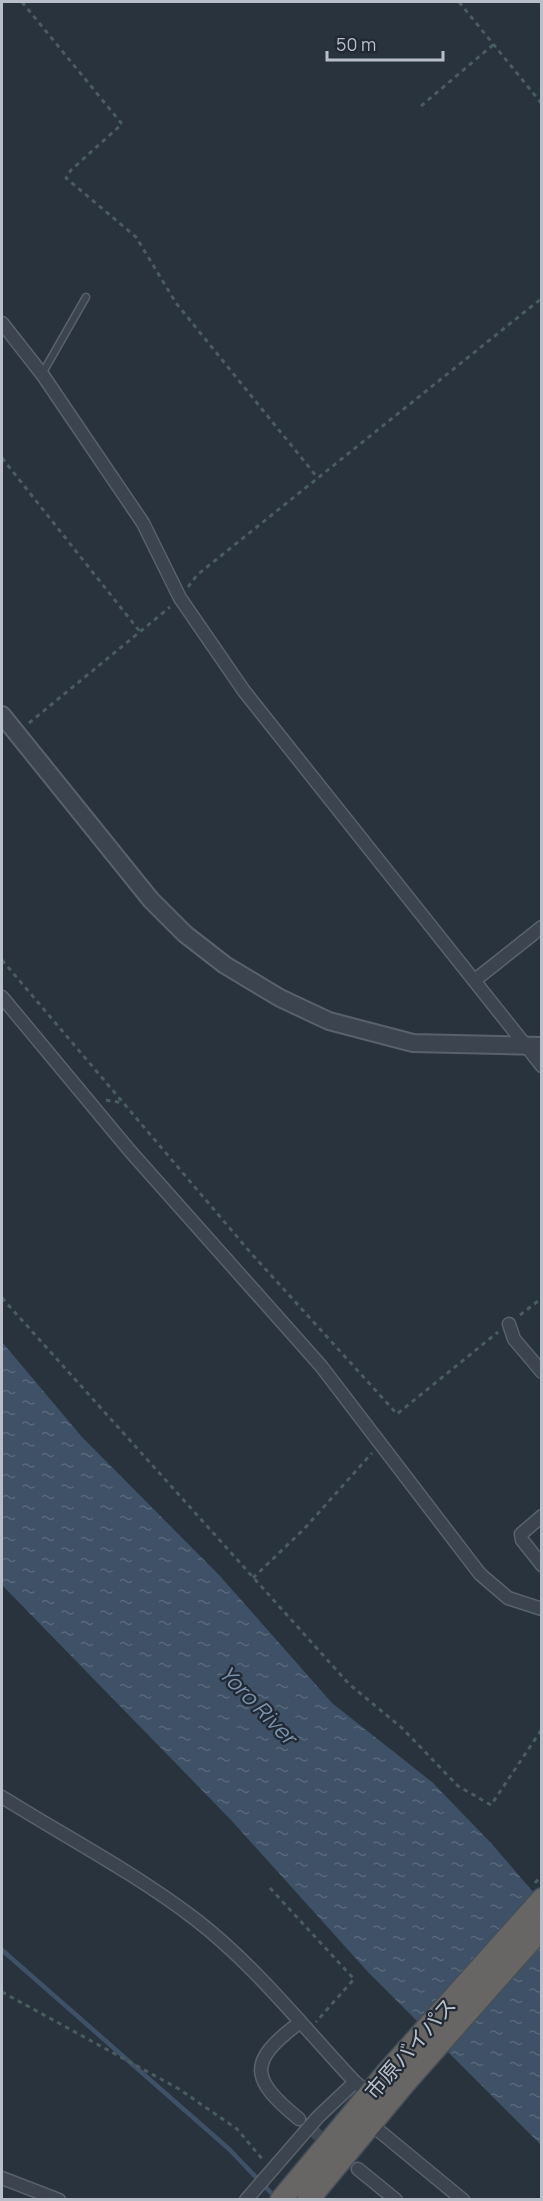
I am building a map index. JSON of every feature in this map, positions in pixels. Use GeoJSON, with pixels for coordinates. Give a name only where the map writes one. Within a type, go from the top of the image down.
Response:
{"type":"FeatureCollection","features":[{"type":"Feature","properties":{"kind":"highway","name":"市原バイパス"},"geometry":{"type":"LineString","coordinates":[[308,2199],[372,2125],[397,2077],[542,1899]]}},
{"type":"Feature","properties":{"kind":"highway","name":"市原バイパス"},"geometry":{"type":"LineString","coordinates":[[281,2199],[363,2088],[397,2077],[542,1928]]}},
{"type":"Feature","properties":{"kind":"street"},"geometry":{"type":"LineString","coordinates":[[2,323],[42,374],[143,523],[180,598],[244,691],[475,980],[534,1047],[542,1066]]}},
{"type":"Feature","properties":{"kind":"street"},"geometry":{"type":"LineString","coordinates":[[2,716],[151,900],[185,934],[234,970],[280,998],[329,1021],[413,1043],[534,1047]]}},
{"type":"Feature","properties":{"kind":"street"},"geometry":{"type":"LineString","coordinates":[[475,980],[542,927]]}},
{"type":"Feature","properties":{"kind":"street"},"geometry":{"type":"LineString","coordinates":[[2,997],[130,1151],[321,1366],[480,1574],[508,1598],[542,1609]]}},
{"type":"Feature","properties":{"kind":"street"},"geometry":{"type":"LineString","coordinates":[[509,1324],[514,1340],[542,1372]]}},
{"type":"Feature","properties":{"kind":"street"},"geometry":{"type":"LineString","coordinates":[[542,1516],[520,1534],[522,1540],[542,1565]]}},
{"type":"Feature","properties":{"kind":"street"},"geometry":{"type":"LineString","coordinates":[[2,1797],[160,1894],[195,1920],[222,1942],[363,2088],[318,2117],[246,2199]]}},
{"type":"Feature","properties":{"kind":"street"},"geometry":{"type":"LineString","coordinates":[[299,2120],[265,2085],[261,2064],[262,2056],[275,2041],[303,2027]]}},
{"type":"Feature","properties":{"kind":"street"},"geometry":{"type":"LineString","coordinates":[[372,2125],[463,2199]]}},
{"type":"Feature","properties":{"kind":"street"},"geometry":{"type":"LineString","coordinates":[[358,2169],[396,2199]]}},
{"type":"Feature","properties":{"kind":"street"},"geometry":{"type":"LineString","coordinates":[[2,2178],[59,2199]]}},
{"type":"Feature","properties":{"kind":"lane"},"geometry":{"type":"LineString","coordinates":[[42,374],[86,297]]}},
{"type":"Feature","properties":{"kind":"path"},"geometry":{"type":"LineString","coordinates":[[22,2],[122,124],[71,170],[66,178],[136,237],[176,303],[316,477]]}},
{"type":"Feature","properties":{"kind":"path"},"geometry":{"type":"LineString","coordinates":[[459,2],[542,105]]}},
{"type":"Feature","properties":{"kind":"path"},"geometry":{"type":"LineString","coordinates":[[421,106],[494,44]]}},
{"type":"Feature","properties":{"kind":"path"},"geometry":{"type":"LineString","coordinates":[[16,733],[141,633],[180,598],[196,575],[542,298]]}},
{"type":"Feature","properties":{"kind":"path"},"geometry":{"type":"LineString","coordinates":[[2,458],[141,633]]}},
{"type":"Feature","properties":{"kind":"path"},"geometry":{"type":"LineString","coordinates":[[2,960],[250,1252],[397,1414],[542,1298]]}},
{"type":"Feature","properties":{"kind":"path"},"geometry":{"type":"LineString","coordinates":[[2,1298],[349,1684],[402,1728],[458,1786],[491,1805],[542,1729]]}},
{"type":"Feature","properties":{"kind":"path"},"geometry":{"type":"LineString","coordinates":[[254,1578],[304,1529],[382,1443]]}},
{"type":"Feature","properties":{"kind":"path"},"geometry":{"type":"LineString","coordinates":[[270,1888],[354,1979],[328,2011],[303,2027]]}},
{"type":"Feature","properties":{"kind":"path"},"geometry":{"type":"LineString","coordinates":[[2,1992],[179,2089],[237,2129],[271,2170]]}},
{"type":"Feature","properties":{"kind":"water","name":"Yoro River"},"geometry":{"type":"Polygon","coordinates":[[[2,1342],[82,1437],[220,1576],[332,1703],[432,1782],[491,1843],[541,1901],[541,2145],[368,1972],[231,1820],[2,1585],[2,1342]]]}},
{"type":"Feature","properties":{"kind":"waterway"},"geometry":{"type":"LineString","coordinates":[[2,1950],[229,2149],[276,2198]]}},
{"type":"Feature","properties":{"kind":"tunnel"},"geometry":{"type":"LineString","coordinates":[[299,2119],[358,2169]]}}]}
